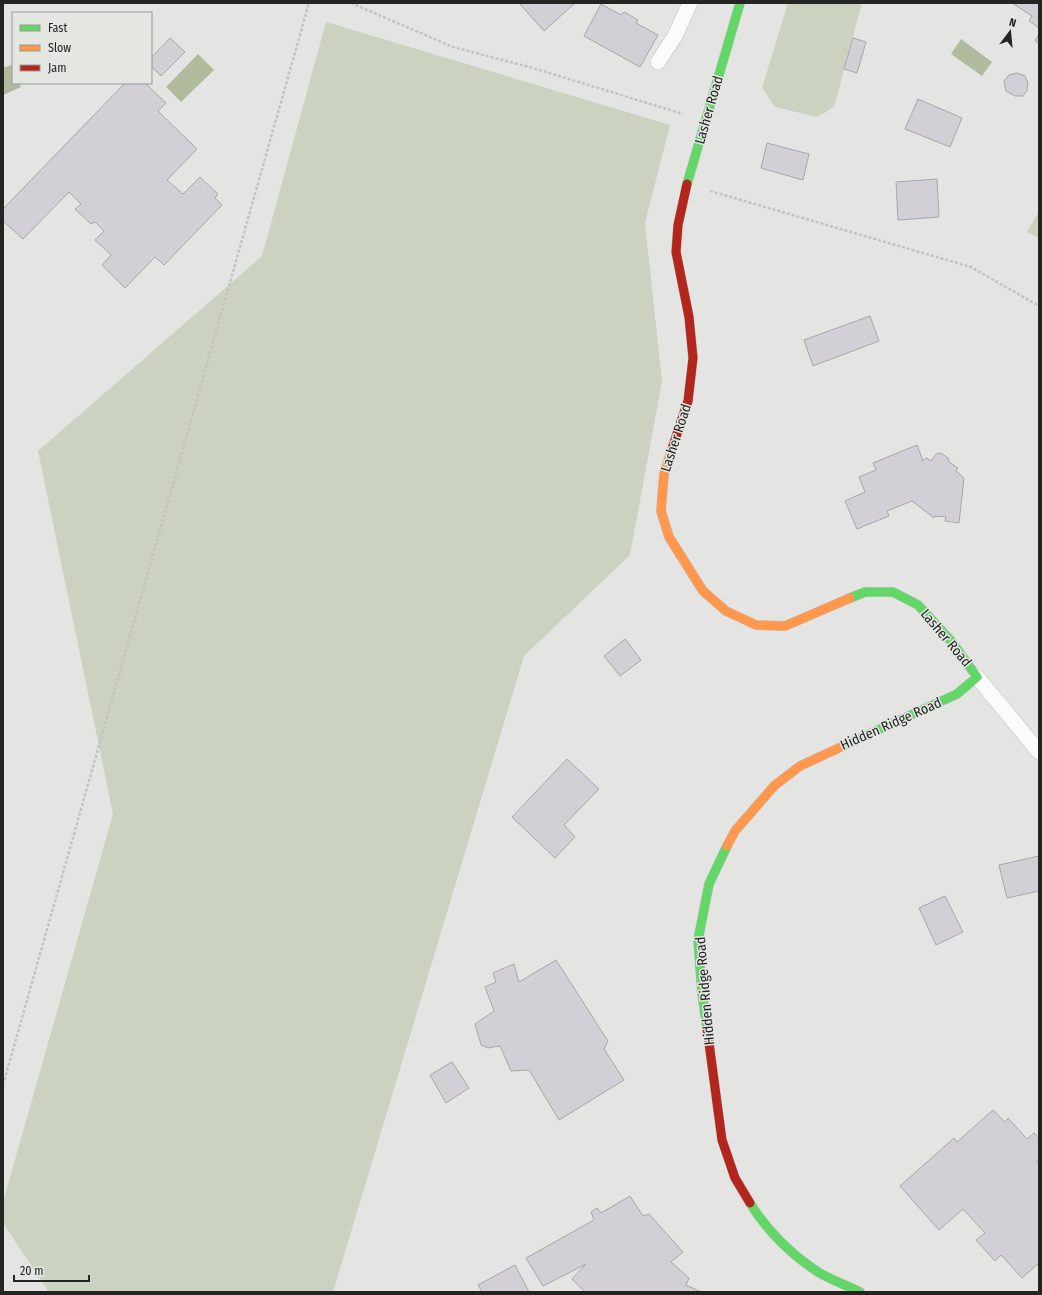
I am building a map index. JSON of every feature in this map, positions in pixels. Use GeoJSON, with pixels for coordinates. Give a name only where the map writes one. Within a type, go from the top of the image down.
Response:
{"type":"FeatureCollection","features":[{"type":"Feature","properties":{"kind":"street","name":"Lasher Road"},"geometry":{"type":"LineString","coordinates":[[740,3],[687,184],[678,225],[676,252],[689,317],[693,358],[688,401],[664,474],[661,510],[669,537],[703,591],[726,611],[756,625],[785,626],[865,592],[893,592],[918,605],[952,642],[978,677]]}},
{"type":"Feature","properties":{"kind":"street","name":"Hidden Ridge Road"},"geometry":{"type":"LineString","coordinates":[[860,1292],[818,1272],[783,1245],[755,1211],[735,1178],[722,1140],[702,993],[698,940],[710,884],[735,831],[774,786],[800,766],[957,694],[978,677]]}},
{"type":"Feature","properties":{"kind":"lane"},"geometry":{"type":"LineString","coordinates":[[658,62],[675,36],[690,3]]}},
{"type":"Feature","properties":{"kind":"lane","name":"Lasher Road"},"geometry":{"type":"LineString","coordinates":[[978,677],[1039,752]]}},
{"type":"Feature","properties":{"kind":"path"},"geometry":{"type":"LineString","coordinates":[[3,1085],[309,3]]}},
{"type":"Feature","properties":{"kind":"path"},"geometry":{"type":"LineString","coordinates":[[351,3],[453,47],[533,68],[706,121]]}},
{"type":"Feature","properties":{"kind":"path"},"geometry":{"type":"LineString","coordinates":[[687,184],[971,267],[1039,306]]}},
{"type":"Feature","properties":{"kind":"shaded area"},"geometry":{"type":"Polygon","coordinates":[[[788,3],[862,3],[834,107],[817,117],[775,107],[762,88],[788,3]]]}},
{"type":"Feature","properties":{"kind":"shaded area"},"geometry":{"type":"Polygon","coordinates":[[[326,22],[670,125],[645,223],[662,381],[630,555],[524,656],[333,1292],[49,1292],[3,1223],[3,1202],[113,814],[38,451],[262,256],[326,22]]]}},
{"type":"Feature","properties":{"kind":"shaded area"},"geometry":{"type":"Polygon","coordinates":[[[961,39],[992,62],[982,76],[951,54],[961,39]]]}},
{"type":"Feature","properties":{"kind":"shaded area"},"geometry":{"type":"Polygon","coordinates":[[[198,54],[214,70],[181,102],[166,87],[198,54]]]}},
{"type":"Feature","properties":{"kind":"shaded area"},"geometry":{"type":"Polygon","coordinates":[[[11,65],[12,84],[20,84],[21,87],[3,95],[3,68],[11,65]]]}},
{"type":"Feature","properties":{"kind":"shaded area"},"geometry":{"type":"Polygon","coordinates":[[[1039,211],[1039,238],[1027,232],[1039,211]]]}},
{"type":"Feature","properties":{"kind":"building"},"geometry":{"type":"Polygon","coordinates":[[[519,3],[575,3],[544,31],[519,3]]]}},
{"type":"Feature","properties":{"kind":"building"},"geometry":{"type":"Polygon","coordinates":[[[1012,3],[1039,3],[1039,28],[1029,21],[1032,16],[1012,3]]]}},
{"type":"Feature","properties":{"kind":"building"},"geometry":{"type":"Polygon","coordinates":[[[601,4],[621,15],[624,12],[638,20],[636,23],[658,35],[640,67],[584,36],[601,4]]]}},
{"type":"Feature","properties":{"kind":"building"},"geometry":{"type":"Polygon","coordinates":[[[1039,34],[1039,43],[1035,41],[1039,34]]]}},
{"type":"Feature","properties":{"kind":"building"},"geometry":{"type":"Polygon","coordinates":[[[170,38],[185,52],[161,76],[152,67],[152,57],[170,38]]]}},
{"type":"Feature","properties":{"kind":"building"},"geometry":{"type":"Polygon","coordinates":[[[853,38],[866,42],[857,73],[844,69],[853,38]]]}},
{"type":"Feature","properties":{"kind":"building"},"geometry":{"type":"Polygon","coordinates":[[[1017,73],[1025,76],[1028,83],[1027,90],[1023,96],[1015,96],[1006,91],[1004,81],[1009,75],[1017,73]]]}},
{"type":"Feature","properties":{"kind":"building"},"geometry":{"type":"Polygon","coordinates":[[[124,84],[146,84],[166,103],[158,111],[197,149],[167,180],[183,194],[200,177],[218,194],[215,198],[222,205],[164,265],[155,257],[125,288],[102,265],[111,255],[95,240],[104,231],[95,222],[91,224],[75,209],[81,204],[69,192],[23,239],[3,221],[3,209],[124,84]]]}},
{"type":"Feature","properties":{"kind":"building"},"geometry":{"type":"Polygon","coordinates":[[[918,99],[962,118],[950,147],[905,129],[918,99]]]}},
{"type":"Feature","properties":{"kind":"building"},"geometry":{"type":"Polygon","coordinates":[[[767,143],[809,154],[803,180],[761,168],[767,143]]]}},
{"type":"Feature","properties":{"kind":"building"},"geometry":{"type":"Polygon","coordinates":[[[937,179],[939,217],[898,220],[896,182],[937,179]]]}},
{"type":"Feature","properties":{"kind":"building"},"geometry":{"type":"Polygon","coordinates":[[[870,316],[879,341],[813,366],[804,340],[870,316]]]}},
{"type":"Feature","properties":{"kind":"building"},"geometry":{"type":"Polygon","coordinates":[[[917,445],[923,461],[926,458],[931,461],[936,454],[941,453],[948,458],[949,462],[958,468],[956,471],[964,478],[959,523],[945,521],[946,517],[935,516],[934,518],[912,501],[887,511],[889,516],[857,529],[845,501],[865,492],[859,477],[876,470],[873,463],[917,445]]]}},
{"type":"Feature","properties":{"kind":"building"},"geometry":{"type":"Polygon","coordinates":[[[625,639],[641,660],[620,676],[604,656],[625,639]]]}},
{"type":"Feature","properties":{"kind":"building"},"geometry":{"type":"Polygon","coordinates":[[[567,759],[599,789],[564,825],[575,837],[555,858],[512,817],[567,759]]]}},
{"type":"Feature","properties":{"kind":"building"},"geometry":{"type":"Polygon","coordinates":[[[1039,856],[1039,891],[1007,898],[999,865],[1039,856]]]}},
{"type":"Feature","properties":{"kind":"building"},"geometry":{"type":"Polygon","coordinates":[[[945,896],[963,932],[936,945],[919,908],[945,896]]]}},
{"type":"Feature","properties":{"kind":"building"},"geometry":{"type":"Polygon","coordinates":[[[556,960],[608,1041],[604,1049],[624,1080],[559,1120],[529,1070],[511,1071],[500,1046],[488,1048],[481,1045],[475,1024],[494,1011],[485,987],[496,982],[493,973],[514,964],[519,982],[556,960]]]}},
{"type":"Feature","properties":{"kind":"building"},"geometry":{"type":"Polygon","coordinates":[[[452,1062],[469,1088],[446,1103],[430,1075],[452,1062]]]}},
{"type":"Feature","properties":{"kind":"building"},"geometry":{"type":"Polygon","coordinates":[[[993,1110],[1005,1122],[1008,1118],[1027,1139],[1034,1133],[1039,1138],[1039,1159],[1036,1162],[1039,1165],[1039,1263],[1022,1278],[1001,1255],[995,1261],[976,1240],[985,1233],[963,1209],[939,1230],[900,1186],[954,1138],[957,1142],[993,1110]]]}},
{"type":"Feature","properties":{"kind":"building"},"geometry":{"type":"Polygon","coordinates":[[[630,1196],[643,1216],[649,1214],[683,1252],[671,1262],[689,1278],[686,1285],[701,1292],[585,1292],[572,1279],[586,1264],[543,1286],[526,1258],[594,1220],[591,1212],[597,1208],[601,1213],[630,1196]]]}},
{"type":"Feature","properties":{"kind":"building"},"geometry":{"type":"Polygon","coordinates":[[[515,1265],[529,1292],[482,1292],[478,1285],[515,1265]]]}},
{"type":"Feature","properties":{"kind":"traffic: fast"},"geometry":{"type":"LineString","coordinates":[[687,184],[740,3]]}},
{"type":"Feature","properties":{"kind":"traffic: fast"},"geometry":{"type":"LineString","coordinates":[[843,746],[957,694],[977,677],[952,642],[918,605],[893,592],[865,592],[850,598]]}},
{"type":"Feature","properties":{"kind":"traffic: fast"},"geometry":{"type":"LineString","coordinates":[[707,1028],[702,993],[698,940],[709,884],[727,846]]}},
{"type":"Feature","properties":{"kind":"traffic: fast"},"geometry":{"type":"LineString","coordinates":[[750,1203],[764,1223],[789,1250],[823,1275],[860,1292]]}},
{"type":"Feature","properties":{"kind":"traffic: slow"},"geometry":{"type":"LineString","coordinates":[[673,446],[664,474],[661,511],[669,537],[703,591],[726,611],[756,625],[785,626],[850,598]]}},
{"type":"Feature","properties":{"kind":"traffic: slow"},"geometry":{"type":"LineString","coordinates":[[727,846],[735,831],[774,786],[800,766],[843,746]]}},
{"type":"Feature","properties":{"kind":"traffic: jam"},"geometry":{"type":"LineString","coordinates":[[673,446],[688,401],[693,358],[689,317],[676,252],[678,225],[687,184]]}},
{"type":"Feature","properties":{"kind":"traffic: jam"},"geometry":{"type":"LineString","coordinates":[[707,1028],[722,1140],[735,1178],[750,1203]]}}]}
